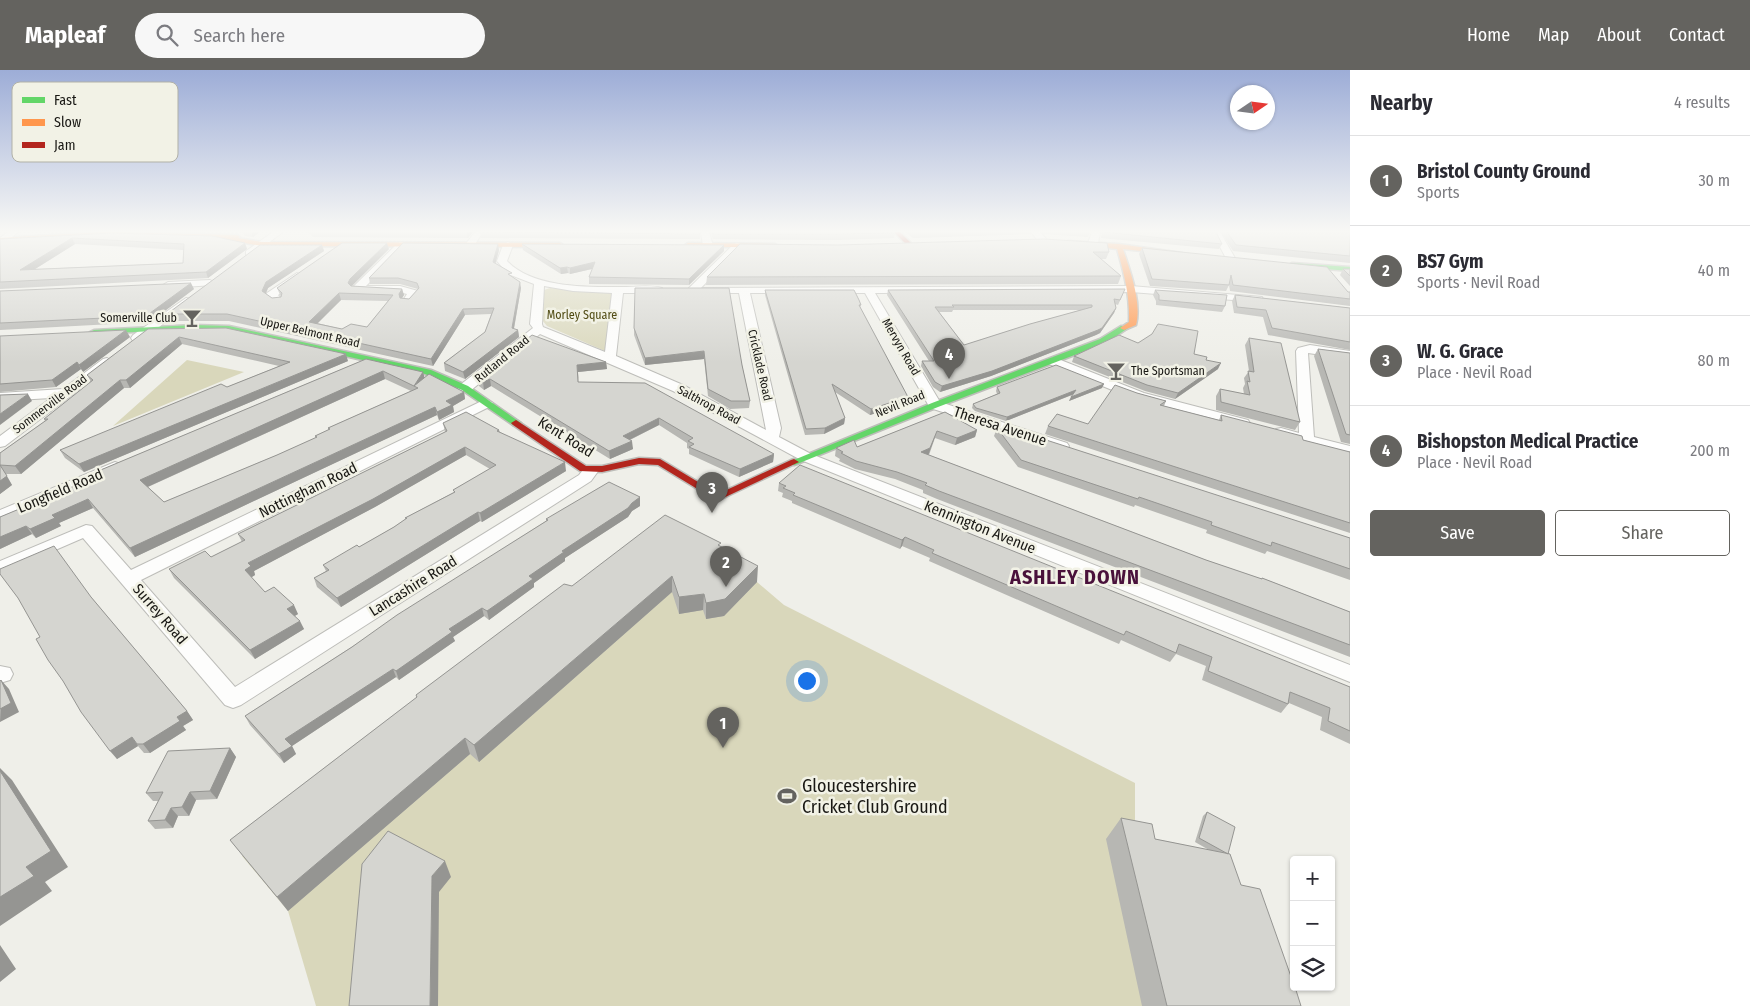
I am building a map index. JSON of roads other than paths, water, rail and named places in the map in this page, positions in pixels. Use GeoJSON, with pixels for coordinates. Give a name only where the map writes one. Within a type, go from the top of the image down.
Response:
{"type":"FeatureCollection","features":[{"type":"Feature","properties":{"kind":"street"},"geometry":{"type":"LineString","coordinates":[[278,301],[271,294],[298,276]]}},
{"type":"Feature","properties":{"kind":"street"},"geometry":{"type":"LineString","coordinates":[[370,276],[357,288],[400,290],[414,293],[407,302]]}},
{"type":"Feature","properties":{"kind":"street"},"geometry":{"type":"LineString","coordinates":[[518,276],[539,284],[618,290],[667,290]]}},
{"type":"Feature","properties":{"kind":"street"},"geometry":{"type":"LineString","coordinates":[[705,276],[689,290],[1131,289],[1267,300]]}},
{"type":"Feature","properties":{"kind":"street","name":"Nevil Road"},"geometry":{"type":"LineString","coordinates":[[717,498],[806,457],[935,405],[1103,341],[1133,323],[1135,314],[1127,276]]}},
{"type":"Feature","properties":{"kind":"street"},"geometry":{"type":"LineString","coordinates":[[1333,276],[1338,281]]}},
{"type":"Feature","properties":{"kind":"street","name":"Sommerville Road"},"geometry":{"type":"LineString","coordinates":[[0,443],[213,280],[162,285]]}},
{"type":"Feature","properties":{"kind":"street"},"geometry":{"type":"LineString","coordinates":[[539,284],[535,319],[539,329],[610,358],[618,290]]}},
{"type":"Feature","properties":{"kind":"street","name":"Mervyn Road"},"geometry":{"type":"LineString","coordinates":[[868,289],[935,405]]}},
{"type":"Feature","properties":{"kind":"street","name":"Cricklade Road"},"geometry":{"type":"LineString","coordinates":[[744,290],[774,428],[771,439]]}},
{"type":"Feature","properties":{"kind":"street","name":"Upper Belmont Road"},"geometry":{"type":"LineString","coordinates":[[85,332],[194,327],[229,328],[437,375],[466,388],[486,403]]}},
{"type":"Feature","properties":{"kind":"street","name":"Rutland Road"},"geometry":{"type":"LineString","coordinates":[[466,388],[539,329]]}},
{"type":"Feature","properties":{"kind":"street"},"geometry":{"type":"LineString","coordinates":[[1308,438],[1302,351],[1310,349],[1350,355]]}},
{"type":"Feature","properties":{"kind":"street","name":"Salthrop Road"},"geometry":{"type":"LineString","coordinates":[[610,358],[678,388],[806,457]]}},
{"type":"Feature","properties":{"kind":"street"},"geometry":{"type":"LineString","coordinates":[[350,367],[368,359]]}},
{"type":"Feature","properties":{"kind":"street"},"geometry":{"type":"LineString","coordinates":[[1053,361],[1139,396],[1177,407],[1308,438],[1350,451]]}},
{"type":"Feature","properties":{"kind":"street"},"geometry":{"type":"LineString","coordinates":[[0,397],[65,393]]}},
{"type":"Feature","properties":{"kind":"street","name":"Kent Road"},"geometry":{"type":"LineString","coordinates":[[486,403],[584,469],[591,470],[631,461],[652,460],[660,462],[717,498]]}},
{"type":"Feature","properties":{"kind":"street","name":"Nottingham Road"},"geometry":{"type":"LineString","coordinates":[[130,578],[486,403]]}},
{"type":"Feature","properties":{"kind":"street","name":"Theresa Avenue"},"geometry":{"type":"LineString","coordinates":[[935,405],[1077,451]]}},
{"type":"Feature","properties":{"kind":"street","name":"Kennington Avenue"},"geometry":{"type":"LineString","coordinates":[[806,457],[1350,674]]}},
{"type":"Feature","properties":{"kind":"street","name":"Longfield Road"},"geometry":{"type":"LineString","coordinates":[[0,516],[126,463]]}},
{"type":"Feature","properties":{"kind":"street","name":"Lancashire Road"},"geometry":{"type":"LineString","coordinates":[[233,699],[585,478],[591,470]]}},
{"type":"Feature","properties":{"kind":"street","name":"Surrey Road"},"geometry":{"type":"LineString","coordinates":[[0,568],[86,530],[130,578],[233,699]]}},
{"type":"Feature","properties":{"kind":"place","name":"Somerville Club"},"geometry":{"type":"Point","coordinates":[192,318]}},
{"type":"Feature","properties":{"kind":"place","name":"The Sportsman"},"geometry":{"type":"Point","coordinates":[1116,371]}},
{"type":"Feature","properties":{"kind":"place","name":"Bishopston Medical Practice"},"geometry":{"type":"Point","coordinates":[949,379]}},
{"type":"Feature","properties":{"kind":"place","name":"W. G. Grace"},"geometry":{"type":"Point","coordinates":[712,513]}},
{"type":"Feature","properties":{"kind":"place","name":"BS7 Gym"},"geometry":{"type":"Point","coordinates":[726,587]}},
{"type":"Feature","properties":{"kind":"place","name":"Bristol County Ground"},"geometry":{"type":"Point","coordinates":[723,748]}},
{"type":"Feature","properties":{"kind":"place","name":"Gloucestershire Cricket Club Ground"},"geometry":{"type":"Point","coordinates":[787,796]}},
{"type":"Feature","properties":{"kind":"district","name":"ASHLEY DOWN"},"geometry":{"type":"Point","coordinates":[1075,577]}},
{"type":"Feature","properties":{"kind":"park label","name":"Morley Square"},"geometry":{"type":"Point","coordinates":[582,315]}}]}
